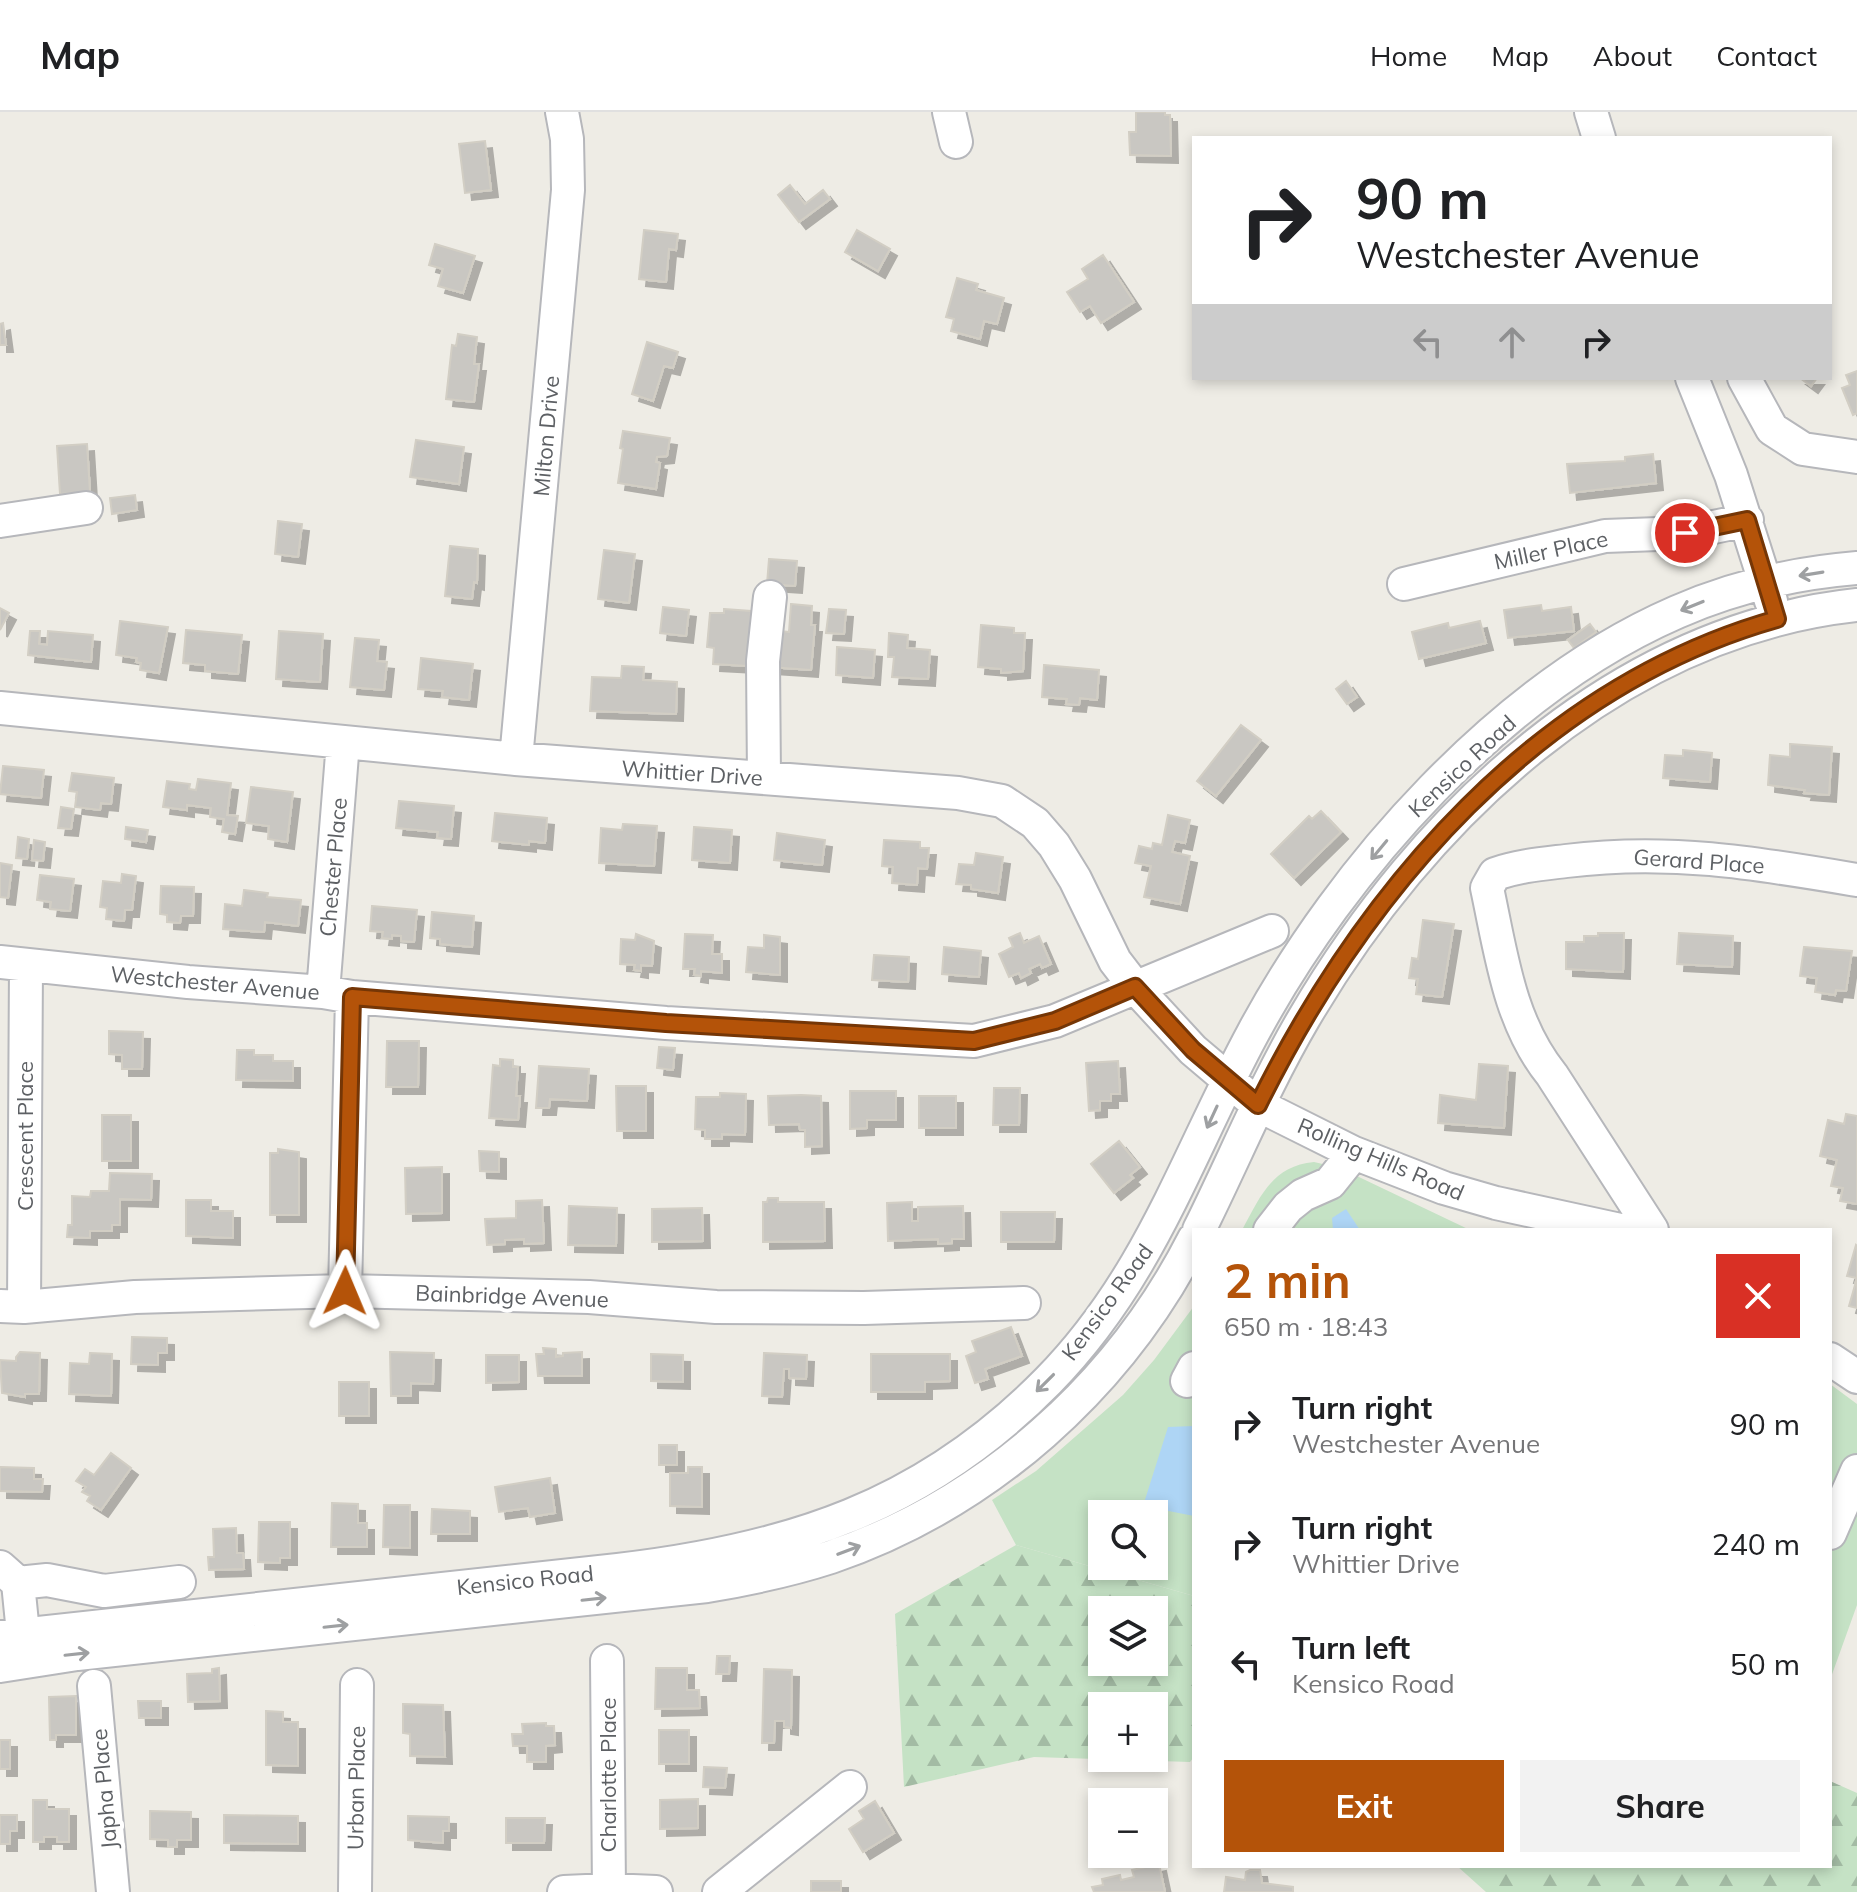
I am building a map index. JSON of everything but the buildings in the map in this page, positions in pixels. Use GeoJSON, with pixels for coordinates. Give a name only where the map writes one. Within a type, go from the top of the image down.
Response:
{"type":"FeatureCollection","features":[{"type":"Feature","properties":{"kind":"street","name":"Milton Drive"},"geometry":{"type":"LineString","coordinates":[[516,759],[568,190],[567,139],[562,112]]}},
{"type":"Feature","properties":{"kind":"street"},"geometry":{"type":"LineString","coordinates":[[1591,112],[1598,136]]}},
{"type":"Feature","properties":{"kind":"street"},"geometry":{"type":"LineString","coordinates":[[1693,380],[1747,520],[1777,619]]}},
{"type":"Feature","properties":{"kind":"street"},"geometry":{"type":"LineString","coordinates":[[1745,380],[1772,429],[1803,449],[1857,457]]}},
{"type":"Feature","properties":{"kind":"street"},"geometry":{"type":"LineString","coordinates":[[0,521],[86,508]]}},
{"type":"Feature","properties":{"kind":"street","name":"Miller Place"},"geometry":{"type":"LineString","coordinates":[[1404,584],[1605,536],[1685,533],[1747,520]]}},
{"type":"Feature","properties":{"kind":"street","name":"Kensico Road"},"geometry":{"type":"LineString","coordinates":[[1200,1228],[1270,1002],[1321,924],[1382,845],[1471,754],[1539,696],[1610,647],[1678,612],[1766,583],[1857,568]]}},
{"type":"Feature","properties":{"kind":"street"},"geometry":{"type":"LineString","coordinates":[[764,778],[763,661],[770,597]]}},
{"type":"Feature","properties":{"kind":"street","name":"Kensico Road"},"geometry":{"type":"LineString","coordinates":[[12,1635],[693,1561],[792,1538],[862,1511],[919,1481],[972,1446],[1030,1398],[1082,1342],[1113,1303],[1243,1093],[1302,1021],[1359,934],[1422,856],[1493,782],[1571,718],[1636,676],[1699,645],[1777,619],[1857,605]]}},
{"type":"Feature","properties":{"kind":"street","name":"Whittier Drive"},"geometry":{"type":"LineString","coordinates":[[0,708],[516,759],[958,793],[1002,801],[1035,823],[1054,845],[1075,879],[1115,961],[1135,987],[1193,1050],[1243,1093]]}},
{"type":"Feature","properties":{"kind":"street","name":"Chester Place"},"geometry":{"type":"LineString","coordinates":[[343,742],[337,994],[345,1291]]}},
{"type":"Feature","properties":{"kind":"street","name":"Gerard Place"},"geometry":{"type":"LineString","coordinates":[[1651,1228],[1552,1075],[1534,1053],[1506,980],[1487,888],[1495,874],[1517,867],[1596,857],[1668,854],[1751,862],[1857,880]]}},
{"type":"Feature","properties":{"kind":"street","name":"Westchester Avenue"},"geometry":{"type":"LineString","coordinates":[[13,963],[188,982],[666,1023],[974,1041],[1055,1021],[1272,931]]}},
{"type":"Feature","properties":{"kind":"street","name":"Crescent Place"},"geometry":{"type":"LineString","coordinates":[[12,1307],[13,963]]}},
{"type":"Feature","properties":{"kind":"street","name":"Rolling Hills Road"},"geometry":{"type":"LineString","coordinates":[[1243,1093],[1354,1153],[1470,1196],[1611,1228]]}},
{"type":"Feature","properties":{"kind":"street"},"geometry":{"type":"LineString","coordinates":[[1272,1228],[1288,1207],[1303,1195],[1330,1183],[1354,1153]]}},
{"type":"Feature","properties":{"kind":"street","name":"Kensico Road"},"geometry":{"type":"LineString","coordinates":[[0,1666],[64,1655],[694,1588],[781,1572],[832,1556],[889,1533],[945,1504],[1028,1446],[1085,1393],[1118,1356],[1162,1294],[1192,1242]]}},
{"type":"Feature","properties":{"kind":"street","name":"Bainbridge Avenue"},"geometry":{"type":"LineString","coordinates":[[12,1307],[135,1297],[345,1291],[589,1297],[716,1307],[864,1308],[1024,1303]]}},
{"type":"Feature","properties":{"kind":"street"},"geometry":{"type":"LineString","coordinates":[[1832,1360],[1857,1377]]}},
{"type":"Feature","properties":{"kind":"street"},"geometry":{"type":"LineString","coordinates":[[1832,1528],[1857,1471]]}},
{"type":"Feature","properties":{"kind":"street"},"geometry":{"type":"LineString","coordinates":[[12,1635],[9,1575],[104,1591],[179,1582]]}},
{"type":"Feature","properties":{"kind":"street","name":"Charlotte Place"},"geometry":{"type":"LineString","coordinates":[[607,1661],[609,1890]]}},
{"type":"Feature","properties":{"kind":"street","name":"Urban Place"},"geometry":{"type":"LineString","coordinates":[[355,1892],[357,1685]]}},
{"type":"Feature","properties":{"kind":"street","name":"Japha Place"},"geometry":{"type":"LineString","coordinates":[[94,1686],[113,1892]]}},
{"type":"Feature","properties":{"kind":"street"},"geometry":{"type":"LineString","coordinates":[[719,1892],[850,1787]]}},
{"type":"Feature","properties":{"kind":"street"},"geometry":{"type":"LineString","coordinates":[[564,1892],[656,1892]]}},
{"type":"Feature","properties":{"kind":"green space"},"geometry":{"type":"Polygon","coordinates":[[[1314,1162],[1340,1168],[1466,1228],[1243,1228],[1269,1185],[1300,1165],[1314,1162]]]}},
{"type":"Feature","properties":{"kind":"green space"},"geometry":{"type":"Polygon","coordinates":[[[1192,1309],[1192,1595],[1138,1580],[1168,1580],[1168,1500],[1088,1500],[1088,1566],[1016,1545],[992,1500],[1036,1471],[1123,1395],[1192,1309]]]}},
{"type":"Feature","properties":{"kind":"green space"},"geometry":{"type":"Polygon","coordinates":[[[1832,1385],[1857,1404],[1857,1605],[1832,1674],[1832,1385]]]}},
{"type":"Feature","properties":{"kind":"green space"},"geometry":{"type":"Polygon","coordinates":[[[1016,1545],[1088,1566],[1088,1580],[1138,1580],[1192,1595],[1190,1762],[1168,1761],[1168,1692],[1088,1692],[1088,1759],[1034,1757],[904,1787],[895,1614],[1016,1545]]]}},
{"type":"Feature","properties":{"kind":"green space"},"geometry":{"type":"Polygon","coordinates":[[[1832,1782],[1857,1793],[1857,1892],[1486,1892],[1459,1868],[1832,1868],[1832,1782]]]}},
{"type":"Feature","properties":{"kind":"water"},"geometry":{"type":"Polygon","coordinates":[[[1346,1209],[1359,1228],[1333,1228],[1332,1218],[1346,1209]]]}},
{"type":"Feature","properties":{"kind":"water"},"geometry":{"type":"Polygon","coordinates":[[[1192,1426],[1192,1516],[1168,1511],[1168,1500],[1145,1500],[1168,1427],[1192,1426]]]}},
{"type":"Feature","properties":{"kind":"route"},"geometry":{"type":"LineString","coordinates":[[345,1291],[352,997],[666,1023],[974,1041],[1055,1021],[1135,987],[1193,1050],[1258,1105],[1302,1021],[1359,934],[1422,856],[1493,782],[1532,748],[1613,689],[1680,653],[1777,619],[1747,520],[1685,533]]}}]}
